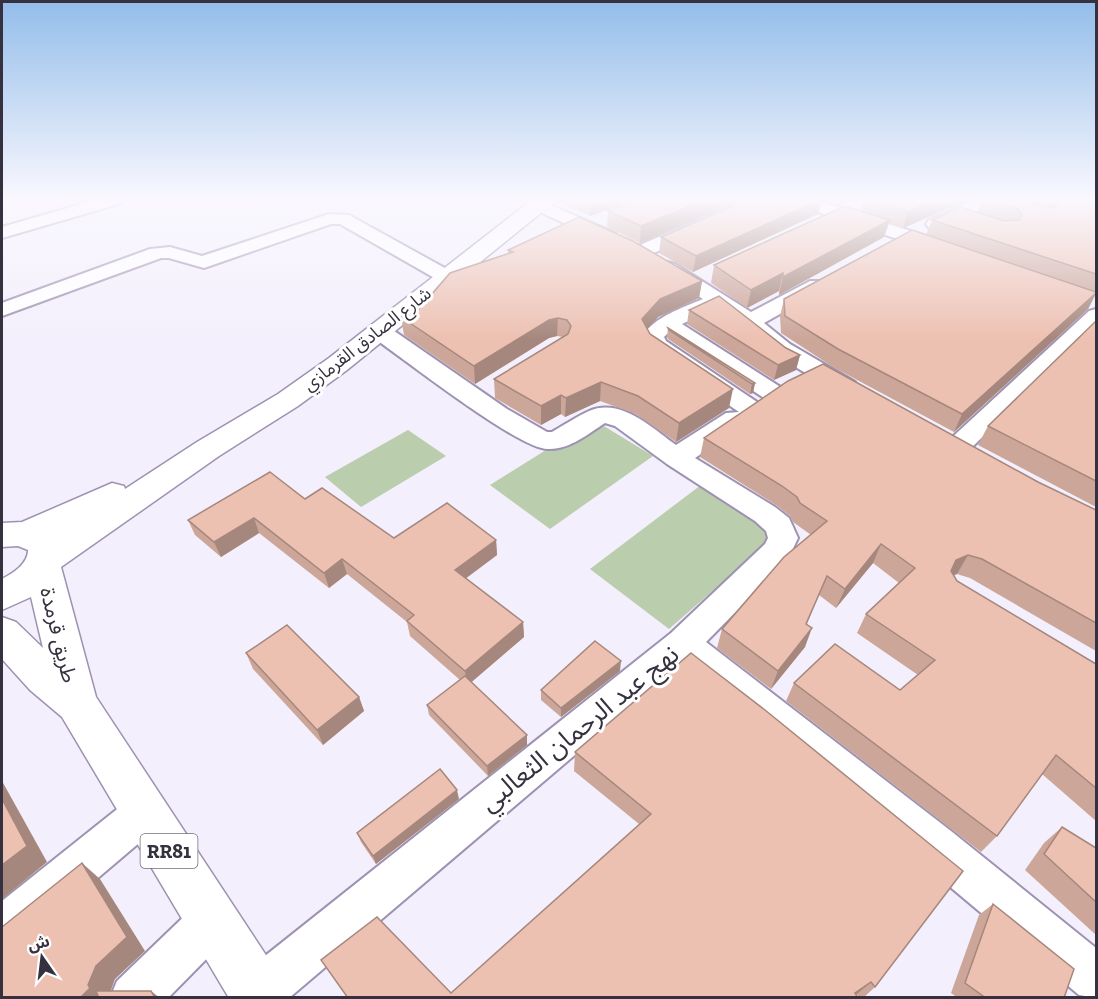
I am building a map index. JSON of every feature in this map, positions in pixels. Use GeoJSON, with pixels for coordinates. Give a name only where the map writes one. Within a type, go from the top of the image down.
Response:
{"type":"FeatureCollection","features":[{"type":"Feature","properties":{"kind":"main road","name":"شارع الصادق القرمازي"},"geometry":{"type":"LineString","coordinates":[[2,595],[21,586],[23,542],[208,449],[288,400],[379,331],[485,246]]}},
{"type":"Feature","properties":{"kind":"main road","name":"طريق قرمدة"},"geometry":{"type":"LineString","coordinates":[[23,542],[77,705],[259,995]]}},
{"type":"Feature","properties":{"kind":"main road","name":"طريق قرمدة"},"geometry":{"type":"LineString","coordinates":[[2,633],[45,677],[77,705]]}},
{"type":"Feature","properties":{"kind":"street"},"geometry":{"type":"LineString","coordinates":[[2,310],[157,253],[174,252],[196,262],[204,262],[252,246]]}},
{"type":"Feature","properties":{"kind":"street"},"geometry":{"type":"LineString","coordinates":[[391,246],[445,276]]}},
{"type":"Feature","properties":{"kind":"street"},"geometry":{"type":"LineString","coordinates":[[631,246],[719,299],[782,349],[867,399]]}},
{"type":"Feature","properties":{"kind":"street"},"geometry":{"type":"LineString","coordinates":[[640,252],[654,246]]}},
{"type":"Feature","properties":{"kind":"street"},"geometry":{"type":"LineString","coordinates":[[936,246],[952,251]]}},
{"type":"Feature","properties":{"kind":"street"},"geometry":{"type":"LineString","coordinates":[[692,283],[713,273]]}},
{"type":"Feature","properties":{"kind":"street"},"geometry":{"type":"LineString","coordinates":[[750,322],[834,276]]}},
{"type":"Feature","properties":{"kind":"street"},"geometry":{"type":"LineString","coordinates":[[719,299],[668,324],[653,336],[657,345],[751,409]]}},
{"type":"Feature","properties":{"kind":"street"},"geometry":{"type":"LineString","coordinates":[[956,448],[1093,306]]}},
{"type":"Feature","properties":{"kind":"street"},"geometry":{"type":"LineString","coordinates":[[668,324],[773,393]]}},
{"type":"Feature","properties":{"kind":"street"},"geometry":{"type":"LineString","coordinates":[[379,331],[484,392],[528,432],[546,441],[564,438],[599,416],[615,417],[624,420],[676,458],[773,393],[818,371]]}},
{"type":"Feature","properties":{"kind":"street","name":"نهج عبد الرحمان الثعالبي"},"geometry":{"type":"LineString","coordinates":[[259,995],[683,643],[777,550],[783,538],[779,526],[765,514],[676,458]]}},
{"type":"Feature","properties":{"kind":"street"},"geometry":{"type":"LineString","coordinates":[[683,643],[1096,978]]}},
{"type":"Feature","properties":{"kind":"street"},"geometry":{"type":"LineString","coordinates":[[2,930],[145,812]]}},
{"type":"Feature","properties":{"kind":"street"},"geometry":{"type":"LineString","coordinates":[[134,998],[212,921]]}},
{"type":"Feature","properties":{"kind":"green space"},"geometry":{"type":"Polygon","coordinates":[[[594,420],[653,456],[550,529],[490,485],[594,420]]]}},
{"type":"Feature","properties":{"kind":"green space"},"geometry":{"type":"Polygon","coordinates":[[[408,430],[446,456],[361,507],[325,477],[408,430]]]}},
{"type":"Feature","properties":{"kind":"green space"},"geometry":{"type":"Polygon","coordinates":[[[701,485],[779,533],[669,629],[590,569],[701,485]]]}},
{"type":"Feature","properties":{"kind":"building"},"geometry":{"type":"Polygon","coordinates":[[[517,246],[641,246],[702,281],[660,299],[642,319],[650,334],[733,389],[679,423],[638,396],[601,382],[566,398],[561,395],[541,406],[494,379],[568,334],[571,326],[567,320],[558,318],[549,320],[474,366],[401,317],[411,307],[418,310],[450,273],[513,252],[508,250],[517,246]]]}},
{"type":"Feature","properties":{"kind":"building"},"geometry":{"type":"Polygon","coordinates":[[[677,246],[719,246],[696,256],[677,246]]]}},
{"type":"Feature","properties":{"kind":"building"},"geometry":{"type":"Polygon","coordinates":[[[757,246],[842,246],[783,277],[783,273],[751,290],[714,265],[757,246]]]}},
{"type":"Feature","properties":{"kind":"building"},"geometry":{"type":"Polygon","coordinates":[[[883,246],[958,246],[1096,292],[962,414],[838,349],[785,316],[784,299],[883,246]]]}},
{"type":"Feature","properties":{"kind":"building"},"geometry":{"type":"Polygon","coordinates":[[[1010,246],[1096,246],[1096,274],[1010,246]]]}},
{"type":"Feature","properties":{"kind":"building"},"geometry":{"type":"Polygon","coordinates":[[[719,296],[786,348],[800,355],[778,365],[689,310],[719,296]]]}},
{"type":"Feature","properties":{"kind":"building"},"geometry":{"type":"Polygon","coordinates":[[[1096,321],[1096,481],[988,426],[1096,321]]]}},
{"type":"Feature","properties":{"kind":"building"},"geometry":{"type":"Polygon","coordinates":[[[668,328],[755,383],[752,384],[668,328]]]}},
{"type":"Feature","properties":{"kind":"building"},"geometry":{"type":"Polygon","coordinates":[[[823,364],[1038,482],[1096,510],[1096,623],[982,559],[968,555],[956,560],[951,571],[957,581],[1096,664],[1096,788],[1056,755],[997,836],[794,683],[835,644],[900,690],[935,660],[866,614],[915,568],[881,544],[845,589],[827,576],[806,624],[812,628],[778,671],[722,629],[784,557],[827,521],[800,503],[797,497],[782,486],[704,438],[788,381],[823,364]]]}},
{"type":"Feature","properties":{"kind":"building"},"geometry":{"type":"Polygon","coordinates":[[[270,472],[305,499],[322,488],[394,538],[447,503],[496,540],[455,570],[523,622],[465,671],[407,621],[414,615],[342,559],[324,573],[254,518],[214,542],[188,520],[270,472]]]}},
{"type":"Feature","properties":{"kind":"building"},"geometry":{"type":"Polygon","coordinates":[[[287,625],[359,697],[317,730],[246,653],[287,625]]]}},
{"type":"Feature","properties":{"kind":"building"},"geometry":{"type":"Polygon","coordinates":[[[595,641],[621,661],[561,708],[541,690],[595,641]]]}},
{"type":"Feature","properties":{"kind":"building"},"geometry":{"type":"Polygon","coordinates":[[[691,653],[765,710],[963,871],[875,987],[871,982],[855,993],[858,998],[348,998],[321,960],[377,917],[451,993],[651,814],[575,752],[691,653]]]}},
{"type":"Feature","properties":{"kind":"building"},"geometry":{"type":"Polygon","coordinates":[[[465,676],[527,735],[487,766],[427,705],[465,676]]]}},
{"type":"Feature","properties":{"kind":"building"},"geometry":{"type":"Polygon","coordinates":[[[440,769],[457,790],[373,856],[357,833],[440,769]]]}},
{"type":"Feature","properties":{"kind":"building"},"geometry":{"type":"Polygon","coordinates":[[[2,799],[27,846],[2,865],[2,799]]]}},
{"type":"Feature","properties":{"kind":"building"},"geometry":{"type":"Polygon","coordinates":[[[1062,827],[1096,848],[1096,902],[1044,854],[1062,827]]]}},
{"type":"Feature","properties":{"kind":"building"},"geometry":{"type":"Polygon","coordinates":[[[82,863],[127,937],[96,966],[88,985],[90,988],[80,998],[2,998],[2,927],[82,863]]]}},
{"type":"Feature","properties":{"kind":"building"},"geometry":{"type":"Polygon","coordinates":[[[993,904],[1074,969],[1064,998],[986,998],[965,983],[993,904]]]}},
{"type":"Feature","properties":{"kind":"building"},"geometry":{"type":"Polygon","coordinates":[[[96,991],[151,991],[155,998],[99,998],[96,991]]]}}]}
